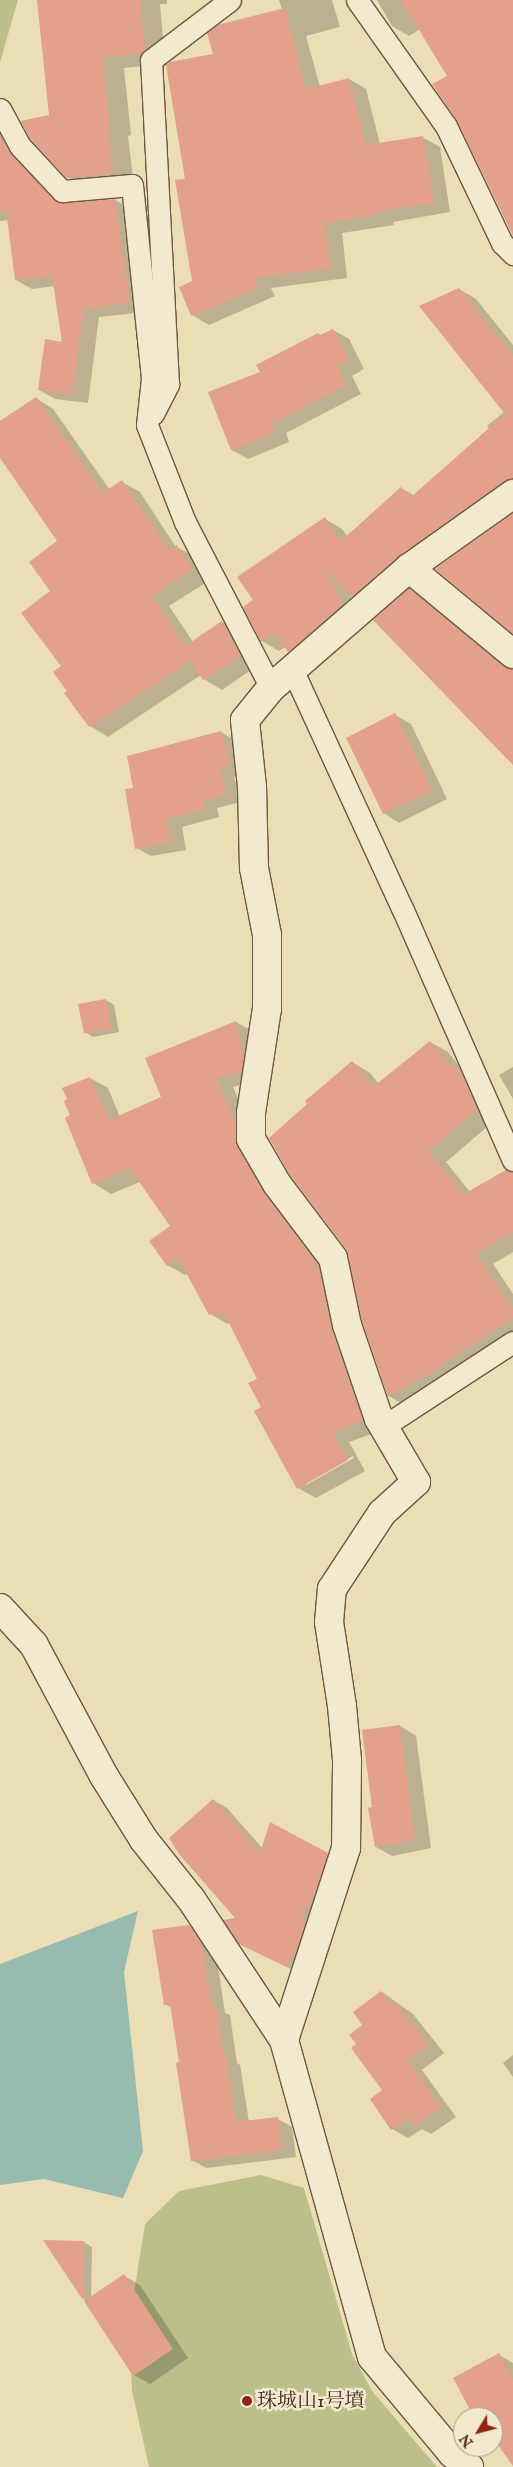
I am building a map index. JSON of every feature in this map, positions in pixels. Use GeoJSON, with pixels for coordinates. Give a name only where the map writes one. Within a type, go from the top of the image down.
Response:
{"type":"FeatureCollection","features":[{"type":"Feature","properties":{"kind":"street"},"geometry":{"type":"LineString","coordinates":[[284,2040],[346,1848],[347,1760],[342,1706],[329,1622],[332,1589],[382,1513],[416,1482],[380,1419],[347,1325],[333,1258],[277,1184],[251,1138],[251,1113],[267,1009],[267,935],[254,868],[252,787],[245,720],[271,688],[409,568],[513,494]]}},
{"type":"Feature","properties":{"kind":"street"},"geometry":{"type":"LineString","coordinates":[[409,568],[513,654]]}},
{"type":"Feature","properties":{"kind":"street"},"geometry":{"type":"LineString","coordinates":[[0,1608],[34,1645],[104,1776],[144,1840],[190,1899],[284,2040],[372,2357],[452,2453],[470,2467]]}},
{"type":"Feature","properties":{"kind":"lane"},"geometry":{"type":"LineString","coordinates":[[147,425],[168,384],[151,60],[230,0]]}},
{"type":"Feature","properties":{"kind":"lane"},"geometry":{"type":"LineString","coordinates":[[356,0],[446,126],[502,244],[513,254]]}},
{"type":"Feature","properties":{"kind":"lane"},"geometry":{"type":"LineString","coordinates":[[0,109],[20,146],[62,191],[132,185],[152,378],[147,425],[185,522],[271,688]]}},
{"type":"Feature","properties":{"kind":"lane"},"geometry":{"type":"LineString","coordinates":[[292,669],[403,910],[513,1160]]}},
{"type":"Feature","properties":{"kind":"lane"},"geometry":{"type":"LineString","coordinates":[[384,1426],[513,1342]]}},
{"type":"Feature","properties":{"kind":"green space"},"geometry":{"type":"Polygon","coordinates":[[[0,0],[18,0],[0,62],[0,0]]]}},
{"type":"Feature","properties":{"kind":"green space"},"geometry":{"type":"Polygon","coordinates":[[[261,2175],[304,2188],[352,2354],[372,2391],[437,2467],[149,2467],[132,2391],[129,2324],[145,2224],[179,2191],[261,2175]]]}},
{"type":"Feature","properties":{"kind":"water"},"geometry":{"type":"Polygon","coordinates":[[[138,1911],[124,1972],[143,2151],[123,2198],[44,2179],[0,2185],[0,1964],[138,1911]]]}},
{"type":"Feature","properties":{"kind":"building"},"geometry":{"type":"Polygon","coordinates":[[[37,0],[140,0],[145,49],[141,53],[103,57],[110,124],[107,124],[113,166],[110,167],[111,174],[67,178],[30,139],[21,121],[49,115],[37,0]]]}},
{"type":"Feature","properties":{"kind":"building"},"geometry":{"type":"Polygon","coordinates":[[[401,0],[513,0],[513,236],[457,121],[432,84],[447,76],[401,0]]]}},
{"type":"Feature","properties":{"kind":"building"},"geometry":{"type":"Polygon","coordinates":[[[285,8],[306,89],[349,78],[366,145],[423,136],[434,203],[377,212],[377,215],[325,223],[331,268],[255,278],[259,287],[191,316],[179,287],[192,281],[175,180],[185,179],[166,65],[170,62],[213,54],[207,33],[217,25],[285,8]]]}},
{"type":"Feature","properties":{"kind":"building"},"geometry":{"type":"Polygon","coordinates":[[[0,135],[11,154],[57,202],[115,199],[130,303],[84,309],[72,395],[38,390],[45,339],[62,342],[52,276],[15,280],[6,210],[0,211],[0,135]]]}},
{"type":"Feature","properties":{"kind":"building"},"geometry":{"type":"Polygon","coordinates":[[[459,288],[513,356],[513,479],[504,481],[400,555],[352,597],[327,571],[343,605],[288,652],[275,633],[261,642],[243,607],[253,600],[237,577],[325,517],[341,541],[401,487],[411,497],[505,414],[419,306],[459,288]]]}},
{"type":"Feature","properties":{"kind":"building"},"geometry":{"type":"Polygon","coordinates":[[[333,329],[349,360],[337,366],[346,385],[271,424],[274,433],[231,450],[208,392],[260,372],[256,365],[318,333],[320,335],[333,329]]]}},
{"type":"Feature","properties":{"kind":"building"},"geometry":{"type":"Polygon","coordinates":[[[36,397],[103,493],[122,480],[169,550],[177,545],[193,569],[152,596],[185,646],[222,621],[240,656],[203,680],[191,661],[89,727],[64,693],[67,691],[53,672],[61,666],[21,613],[50,591],[29,562],[57,541],[0,458],[0,421],[36,397]]]}},
{"type":"Feature","properties":{"kind":"building"},"geometry":{"type":"Polygon","coordinates":[[[513,513],[513,634],[435,569],[513,513]]]}},
{"type":"Feature","properties":{"kind":"building"},"geometry":{"type":"Polygon","coordinates":[[[409,588],[503,666],[513,669],[513,765],[373,620],[409,588]]]}},
{"type":"Feature","properties":{"kind":"building"},"geometry":{"type":"Polygon","coordinates":[[[395,713],[432,790],[383,814],[346,738],[395,713]]]}},
{"type":"Feature","properties":{"kind":"building"},"geometry":{"type":"Polygon","coordinates":[[[221,731],[231,765],[220,768],[227,794],[202,800],[205,809],[167,819],[171,842],[135,849],[125,789],[133,788],[127,756],[221,731]]]}},
{"type":"Feature","properties":{"kind":"building"},"geometry":{"type":"Polygon","coordinates":[[[106,999],[111,1028],[84,1033],[78,1004],[106,999]]]}},
{"type":"Feature","properties":{"kind":"building"},"geometry":{"type":"Polygon","coordinates":[[[236,1021],[244,1056],[242,1072],[216,1077],[235,1123],[237,1146],[264,1193],[318,1265],[332,1330],[363,1421],[332,1432],[348,1460],[297,1489],[254,1411],[261,1407],[248,1383],[257,1379],[224,1313],[217,1317],[215,1312],[209,1315],[178,1258],[167,1266],[149,1241],[170,1226],[130,1169],[92,1184],[65,1118],[70,1115],[64,1101],[67,1099],[62,1088],[90,1077],[109,1120],[161,1097],[145,1058],[236,1021]]]}},
{"type":"Feature","properties":{"kind":"building"},"geometry":{"type":"Polygon","coordinates":[[[430,1041],[452,1067],[454,1065],[461,1073],[477,1110],[428,1151],[464,1194],[506,1170],[513,1172],[513,1232],[476,1253],[513,1310],[513,1318],[445,1362],[446,1364],[388,1397],[362,1321],[346,1249],[290,1175],[269,1138],[307,1104],[305,1101],[352,1061],[373,1087],[430,1041]]]}},
{"type":"Feature","properties":{"kind":"building"},"geometry":{"type":"Polygon","coordinates":[[[400,1725],[415,1840],[375,1847],[368,1808],[372,1807],[362,1730],[400,1725]]]}},
{"type":"Feature","properties":{"kind":"building"},"geometry":{"type":"Polygon","coordinates":[[[213,1799],[260,1853],[270,1822],[328,1853],[316,1890],[301,1918],[306,1920],[298,1946],[287,1967],[239,1944],[223,1920],[235,1918],[179,1854],[169,1838],[213,1799]]]}},
{"type":"Feature","properties":{"kind":"building"},"geometry":{"type":"Polygon","coordinates":[[[189,1925],[202,1944],[212,2007],[216,2006],[224,2056],[226,2055],[236,2122],[278,2117],[282,2150],[191,2161],[176,2063],[179,2062],[170,2004],[164,2005],[152,1930],[189,1925]]]}},
{"type":"Feature","properties":{"kind":"building"},"geometry":{"type":"Polygon","coordinates":[[[381,1991],[393,2007],[397,2004],[429,2044],[408,2061],[441,2107],[415,2126],[409,2118],[391,2130],[370,2099],[382,2090],[351,2048],[356,2044],[349,2035],[362,2025],[353,2012],[381,1991]]]}},
{"type":"Feature","properties":{"kind":"building"},"geometry":{"type":"Polygon","coordinates":[[[43,2240],[84,2241],[83,2300],[43,2240]]]}},
{"type":"Feature","properties":{"kind":"building"},"geometry":{"type":"Polygon","coordinates":[[[124,2274],[173,2349],[133,2376],[84,2301],[124,2274]]]}},
{"type":"Feature","properties":{"kind":"building"},"geometry":{"type":"Polygon","coordinates":[[[499,2353],[513,2380],[513,2466],[503,2452],[503,2407],[469,2407],[453,2378],[499,2353]]]}},
{"type":"Feature","properties":{"kind":"place","name":"珠城山1号墳"},"geometry":{"type":"Point","coordinates":[247,2401]}}]}
